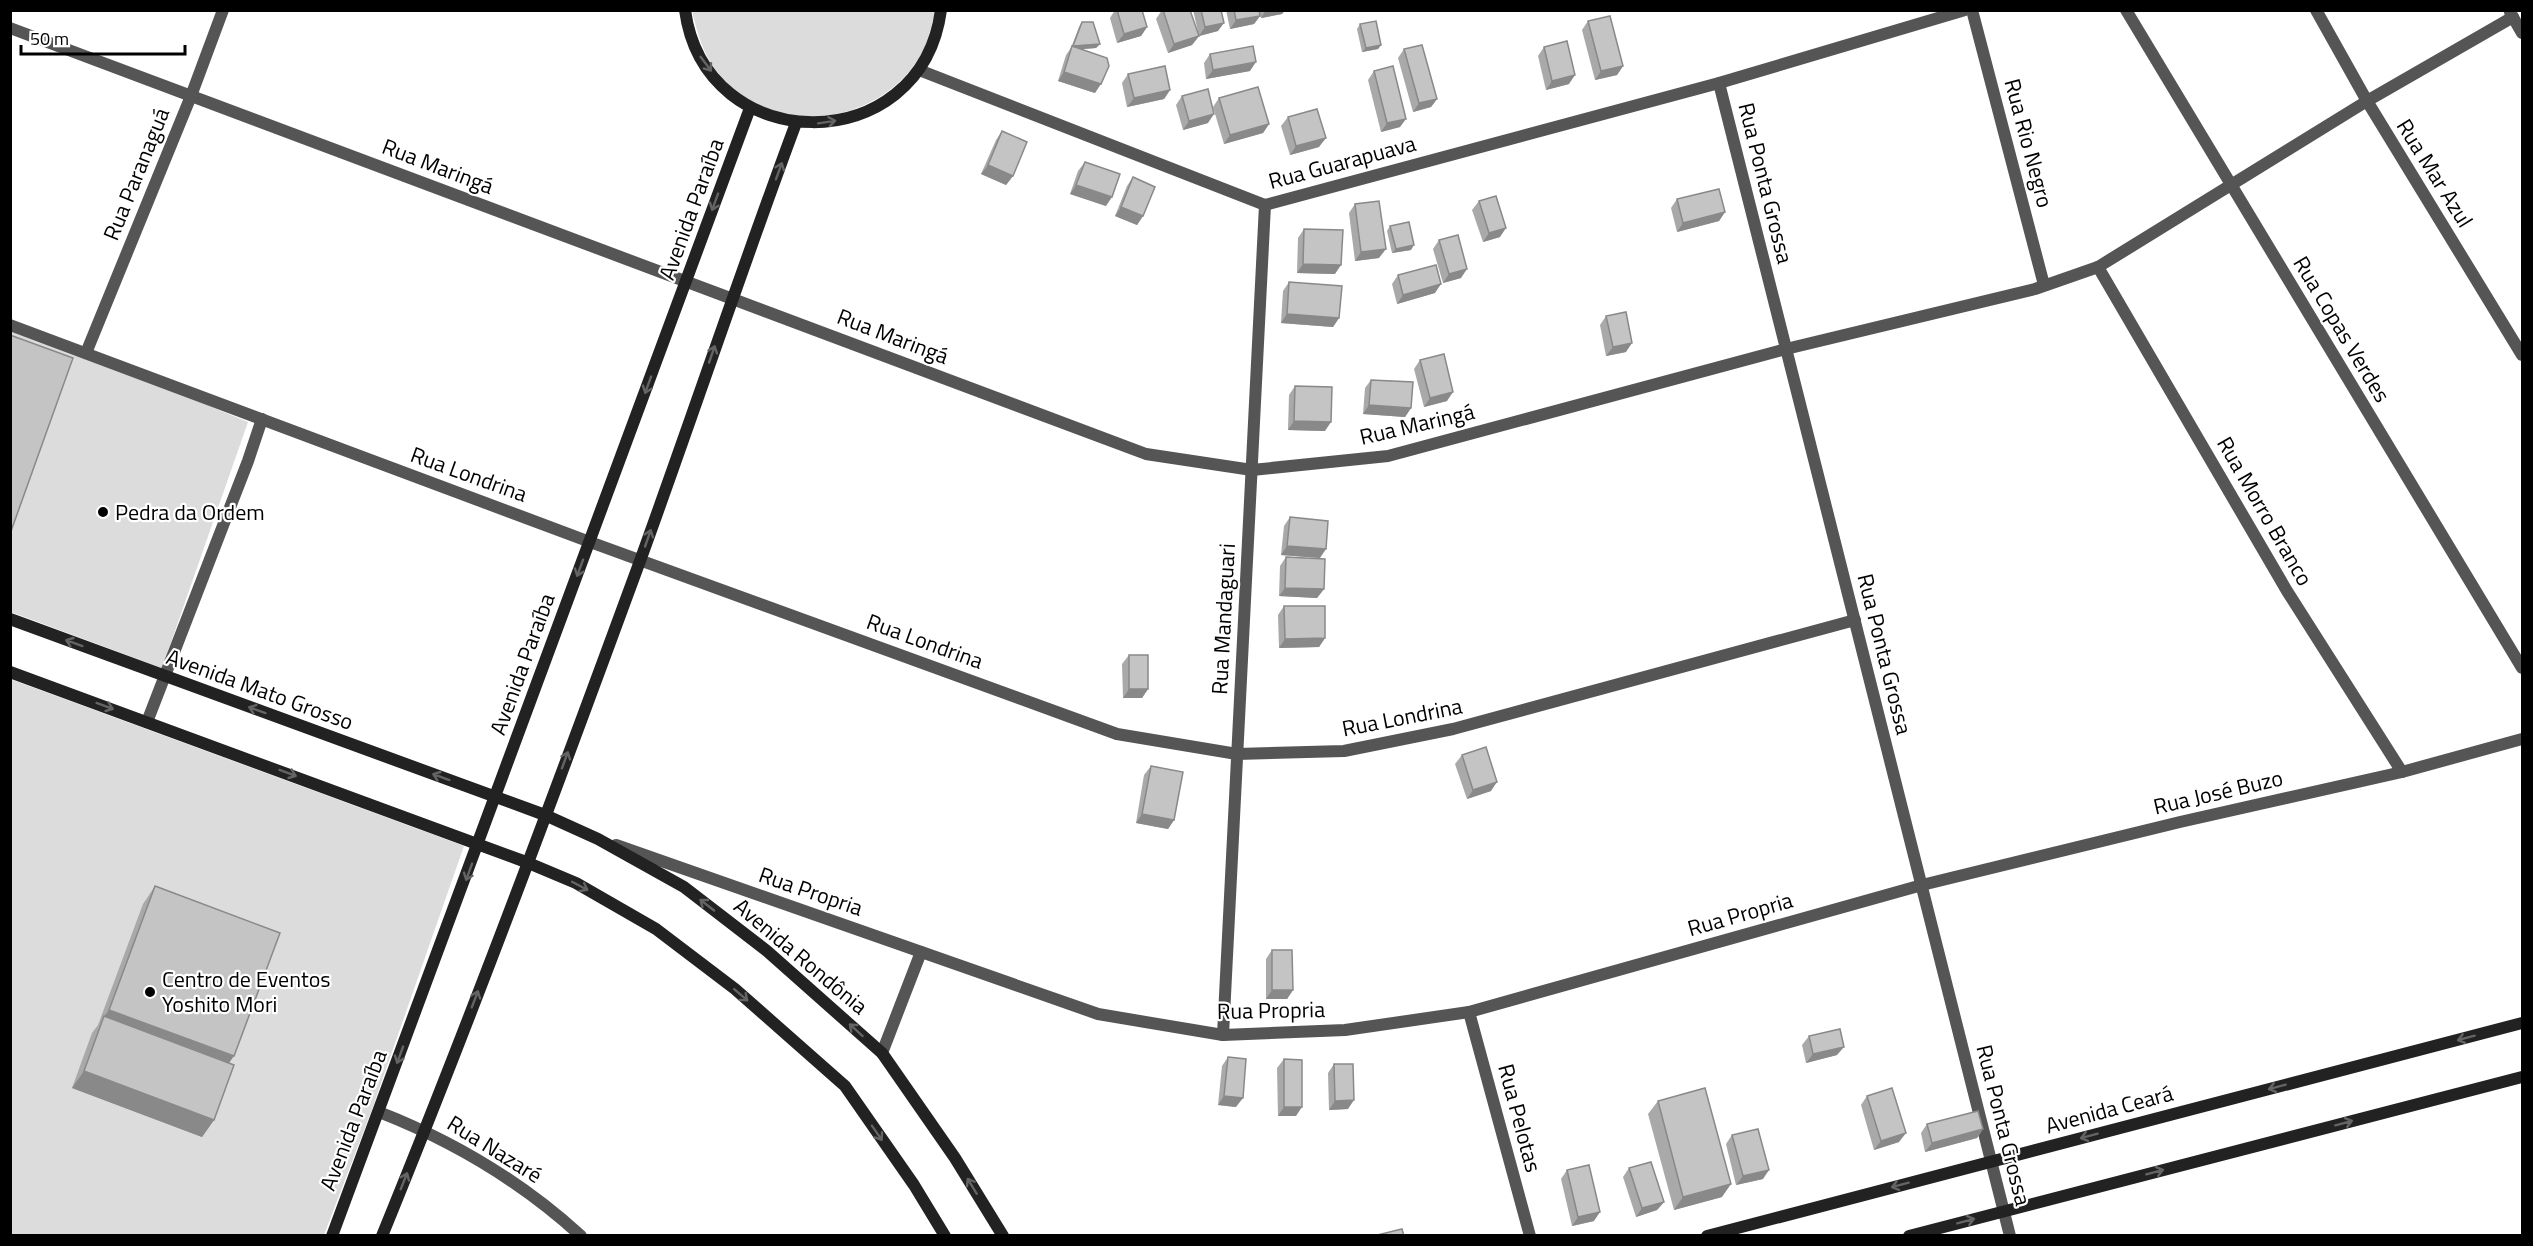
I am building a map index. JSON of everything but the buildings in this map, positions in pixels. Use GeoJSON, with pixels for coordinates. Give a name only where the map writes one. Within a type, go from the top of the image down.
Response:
{"type":"FeatureCollection","features":[{"type":"Feature","properties":{"kind":"street","name":"Rua Paranaguá"},"geometry":{"type":"LineString","coordinates":[[77,354],[191,96],[223,10]]}},
{"type":"Feature","properties":{"kind":"street"},"geometry":{"type":"LineString","coordinates":[[685,10],[699,55],[721,85],[750,108],[778,119],[815,124],[851,118],[891,98],[919,70],[931,49],[941,10]]}},
{"type":"Feature","properties":{"kind":"street","name":"Rua Rio Negro"},"geometry":{"type":"LineString","coordinates":[[1972,10],[2044,285]]}},
{"type":"Feature","properties":{"kind":"street","name":"Rua Copas Verdes"},"geometry":{"type":"LineString","coordinates":[[2126,10],[2523,668]]}},
{"type":"Feature","properties":{"kind":"street","name":"Rua Mar Azul"},"geometry":{"type":"LineString","coordinates":[[2316,10],[2367,101],[2523,355]]}},
{"type":"Feature","properties":{"kind":"street","name":"Rua Guarapuava"},"geometry":{"type":"LineString","coordinates":[[919,70],[1265,205],[1719,83],[1956,12]]}},
{"type":"Feature","properties":{"kind":"street","name":"Rua Maringá"},"geometry":{"type":"LineString","coordinates":[[10,28],[1146,454],[1252,470],[1389,456],[1786,349],[2044,285],[2098,267],[2230,183],[2511,14]]}},
{"type":"Feature","properties":{"kind":"street"},"geometry":{"type":"LineString","coordinates":[[2511,14],[2523,33]]}},
{"type":"Feature","properties":{"kind":"street","name":"Rua Ponta Grossa"},"geometry":{"type":"LineString","coordinates":[[1719,83],[2010,1236]]}},
{"type":"Feature","properties":{"kind":"street","name":"Avenida Paraíba"},"geometry":{"type":"LineString","coordinates":[[332,1236],[750,108]]}},
{"type":"Feature","properties":{"kind":"street"},"geometry":{"type":"LineString","coordinates":[[382,1236],[425,1130],[640,560],[731,298],[796,123]]}},
{"type":"Feature","properties":{"kind":"street","name":"Rua Mandaguari"},"geometry":{"type":"LineString","coordinates":[[1223,1035],[1265,205]]}},
{"type":"Feature","properties":{"kind":"street","name":"Rua Morro Branco"},"geometry":{"type":"LineString","coordinates":[[2098,267],[2287,591],[2402,772]]}},
{"type":"Feature","properties":{"kind":"street","name":"Rua Londrina"},"geometry":{"type":"LineString","coordinates":[[10,325],[77,354],[262,419],[590,542],[1118,734],[1237,754],[1344,751],[1453,729],[1855,620]]}},
{"type":"Feature","properties":{"kind":"street"},"geometry":{"type":"LineString","coordinates":[[147,722],[262,419]]}},
{"type":"Feature","properties":{"kind":"street","name":"Avenida Mato Grosso"},"geometry":{"type":"LineString","coordinates":[[10,619],[495,797]]}},
{"type":"Feature","properties":{"kind":"street"},"geometry":{"type":"LineString","coordinates":[[10,672],[526,862],[576,884],[656,928],[735,989],[845,1086],[914,1185],[945,1236]]}},
{"type":"Feature","properties":{"kind":"street","name":"Rua José Buzo"},"geometry":{"type":"LineString","coordinates":[[1922,885],[2180,822],[2402,772],[2523,739]]}},
{"type":"Feature","properties":{"kind":"street","name":"Avenida Rondônia"},"geometry":{"type":"LineString","coordinates":[[495,797],[545,815],[598,839],[684,887],[767,951],[882,1053],[955,1158],[1003,1236]]}},
{"type":"Feature","properties":{"kind":"street","name":"Rua Propria"},"geometry":{"type":"LineString","coordinates":[[598,839],[1098,1014],[1223,1035],[1346,1030],[1469,1012],[1922,885]]}},
{"type":"Feature","properties":{"kind":"street"},"geometry":{"type":"LineString","coordinates":[[882,1053],[921,952]]}},
{"type":"Feature","properties":{"kind":"street","name":"Rua Pelotas"},"geometry":{"type":"LineString","coordinates":[[1469,1012],[1530,1236]]}},
{"type":"Feature","properties":{"kind":"street","name":"Avenida Ceará"},"geometry":{"type":"LineString","coordinates":[[1707,1236],[2522,1026]]}},
{"type":"Feature","properties":{"kind":"street"},"geometry":{"type":"LineString","coordinates":[[1909,1236],[2523,1077]]}},
{"type":"Feature","properties":{"kind":"street","name":"Rua Nazaré"},"geometry":{"type":"LineString","coordinates":[[379,1112],[425,1130],[497,1171],[581,1236]]}},
{"type":"Feature","properties":{"kind":"shaded area"},"geometry":{"type":"Polygon","coordinates":[[[692,11],[936,11],[922,53],[898,83],[873,101],[844,112],[813,116],[783,113],[754,103],[728,84],[705,52],[692,11]]]}},
{"type":"Feature","properties":{"kind":"shaded area"},"geometry":{"type":"Polygon","coordinates":[[[10,330],[98,360],[248,422],[162,668],[11,612],[10,330]]]}},
{"type":"Feature","properties":{"kind":"shaded area"},"geometry":{"type":"Polygon","coordinates":[[[10,679],[464,846],[371,1112],[324,1235],[11,1235],[10,679]]]}},
{"type":"Feature","properties":{"kind":"place","name":"Pedra da Ordem"},"geometry":{"type":"Point","coordinates":[103,512]}},
{"type":"Feature","properties":{"kind":"place","name":"Centro de Eventos Yoshito Mori"},"geometry":{"type":"Point","coordinates":[150,992]}}]}
